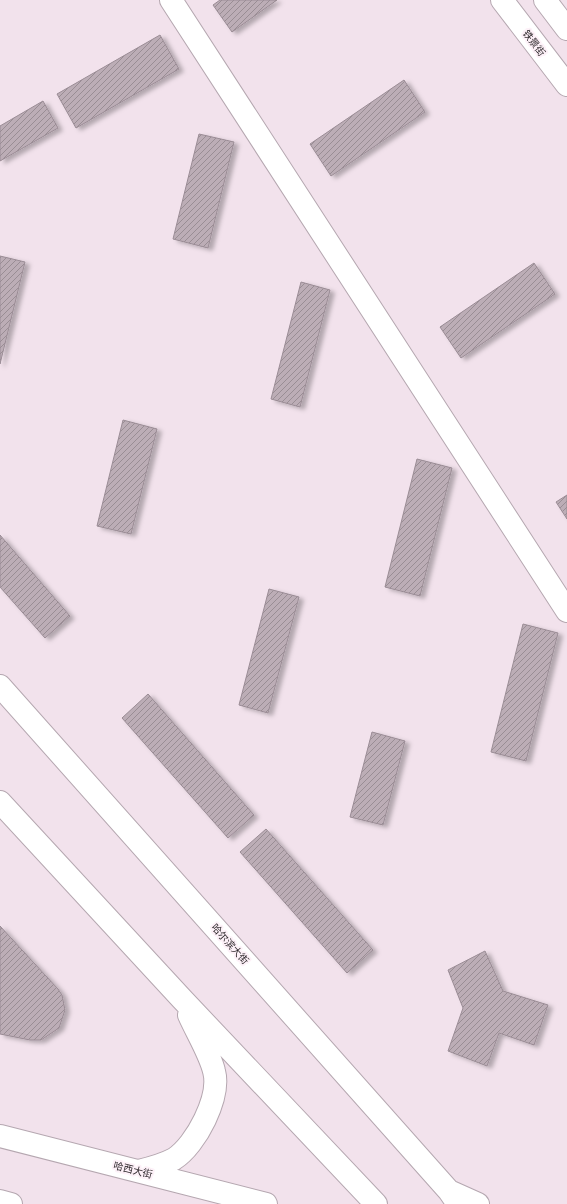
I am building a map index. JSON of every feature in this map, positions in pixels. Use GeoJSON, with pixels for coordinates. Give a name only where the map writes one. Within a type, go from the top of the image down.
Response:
{"type":"FeatureCollection","features":[{"type":"Feature","properties":{"kind":"main road"},"geometry":{"type":"LineString","coordinates":[[171,0],[567,611]]}},
{"type":"Feature","properties":{"kind":"main road","name":"铁景街"},"geometry":{"type":"LineString","coordinates":[[502,0],[567,85]]}},
{"type":"Feature","properties":{"kind":"main road"},"geometry":{"type":"LineString","coordinates":[[545,0],[567,29]]}},
{"type":"Feature","properties":{"kind":"main road","name":"哈尔滨大街"},"geometry":{"type":"LineString","coordinates":[[0,686],[453,1197]]}},
{"type":"Feature","properties":{"kind":"main road"},"geometry":{"type":"LineString","coordinates":[[0,802],[182,999],[376,1204]]}},
{"type":"Feature","properties":{"kind":"main road"},"geometry":{"type":"LineString","coordinates":[[139,1171],[174,1158],[192,1142],[204,1123],[214,1094],[215,1072],[182,999]]}},
{"type":"Feature","properties":{"kind":"main road","name":"哈西大街"},"geometry":{"type":"LineString","coordinates":[[0,1136],[266,1204]]}},
{"type":"Feature","properties":{"kind":"main road"},"geometry":{"type":"LineString","coordinates":[[453,1197],[478,1204]]}},
{"type":"Feature","properties":{"kind":"main road"},"geometry":{"type":"LineString","coordinates":[[0,1201],[11,1204]]}},
{"type":"Feature","properties":{"kind":"building"},"geometry":{"type":"Polygon","coordinates":[[[220,0],[277,0],[232,32],[213,5],[220,0]]]}},
{"type":"Feature","properties":{"kind":"building"},"geometry":{"type":"Polygon","coordinates":[[[160,35],[179,69],[76,128],[57,94],[160,35]]]}},
{"type":"Feature","properties":{"kind":"building"},"geometry":{"type":"Polygon","coordinates":[[[404,80],[425,112],[331,176],[310,144],[404,80]]]}},
{"type":"Feature","properties":{"kind":"building"},"geometry":{"type":"Polygon","coordinates":[[[43,101],[58,128],[0,161],[0,126],[43,101]]]}},
{"type":"Feature","properties":{"kind":"building"},"geometry":{"type":"Polygon","coordinates":[[[199,134],[234,142],[208,248],[173,239],[199,134]]]}},
{"type":"Feature","properties":{"kind":"building"},"geometry":{"type":"Polygon","coordinates":[[[0,256],[25,262],[0,364],[0,256]]]}},
{"type":"Feature","properties":{"kind":"building"},"geometry":{"type":"Polygon","coordinates":[[[534,263],[555,294],[461,358],[440,327],[534,263]]]}},
{"type":"Feature","properties":{"kind":"building"},"geometry":{"type":"Polygon","coordinates":[[[301,282],[330,290],[300,407],[271,399],[301,282]]]}},
{"type":"Feature","properties":{"kind":"building"},"geometry":{"type":"Polygon","coordinates":[[[123,420],[157,429],[131,534],[97,526],[123,420]]]}},
{"type":"Feature","properties":{"kind":"building"},"geometry":{"type":"Polygon","coordinates":[[[417,459],[452,468],[420,596],[385,587],[417,459]]]}},
{"type":"Feature","properties":{"kind":"building"},"geometry":{"type":"Polygon","coordinates":[[[567,495],[567,519],[556,502],[567,495]]]}},
{"type":"Feature","properties":{"kind":"building"},"geometry":{"type":"Polygon","coordinates":[[[0,535],[70,616],[45,638],[0,587],[0,535]]]}},
{"type":"Feature","properties":{"kind":"building"},"geometry":{"type":"Polygon","coordinates":[[[269,589],[299,597],[268,713],[239,705],[269,589]]]}},
{"type":"Feature","properties":{"kind":"building"},"geometry":{"type":"Polygon","coordinates":[[[523,624],[558,633],[526,761],[491,752],[523,624]]]}},
{"type":"Feature","properties":{"kind":"building"},"geometry":{"type":"Polygon","coordinates":[[[148,694],[254,815],[228,838],[122,718],[148,694]]]}},
{"type":"Feature","properties":{"kind":"building"},"geometry":{"type":"Polygon","coordinates":[[[372,732],[405,741],[383,825],[350,817],[372,732]]]}},
{"type":"Feature","properties":{"kind":"building"},"geometry":{"type":"Polygon","coordinates":[[[266,829],[373,950],[347,973],[240,852],[266,829]]]}},
{"type":"Feature","properties":{"kind":"building"},"geometry":{"type":"Polygon","coordinates":[[[0,926],[62,995],[65,1010],[59,1028],[41,1040],[30,1040],[0,1034],[0,926]]]}},
{"type":"Feature","properties":{"kind":"building"},"geometry":{"type":"Polygon","coordinates":[[[485,951],[503,991],[548,1005],[534,1045],[499,1033],[487,1066],[448,1051],[463,1008],[448,970],[485,951]]]}}]}
